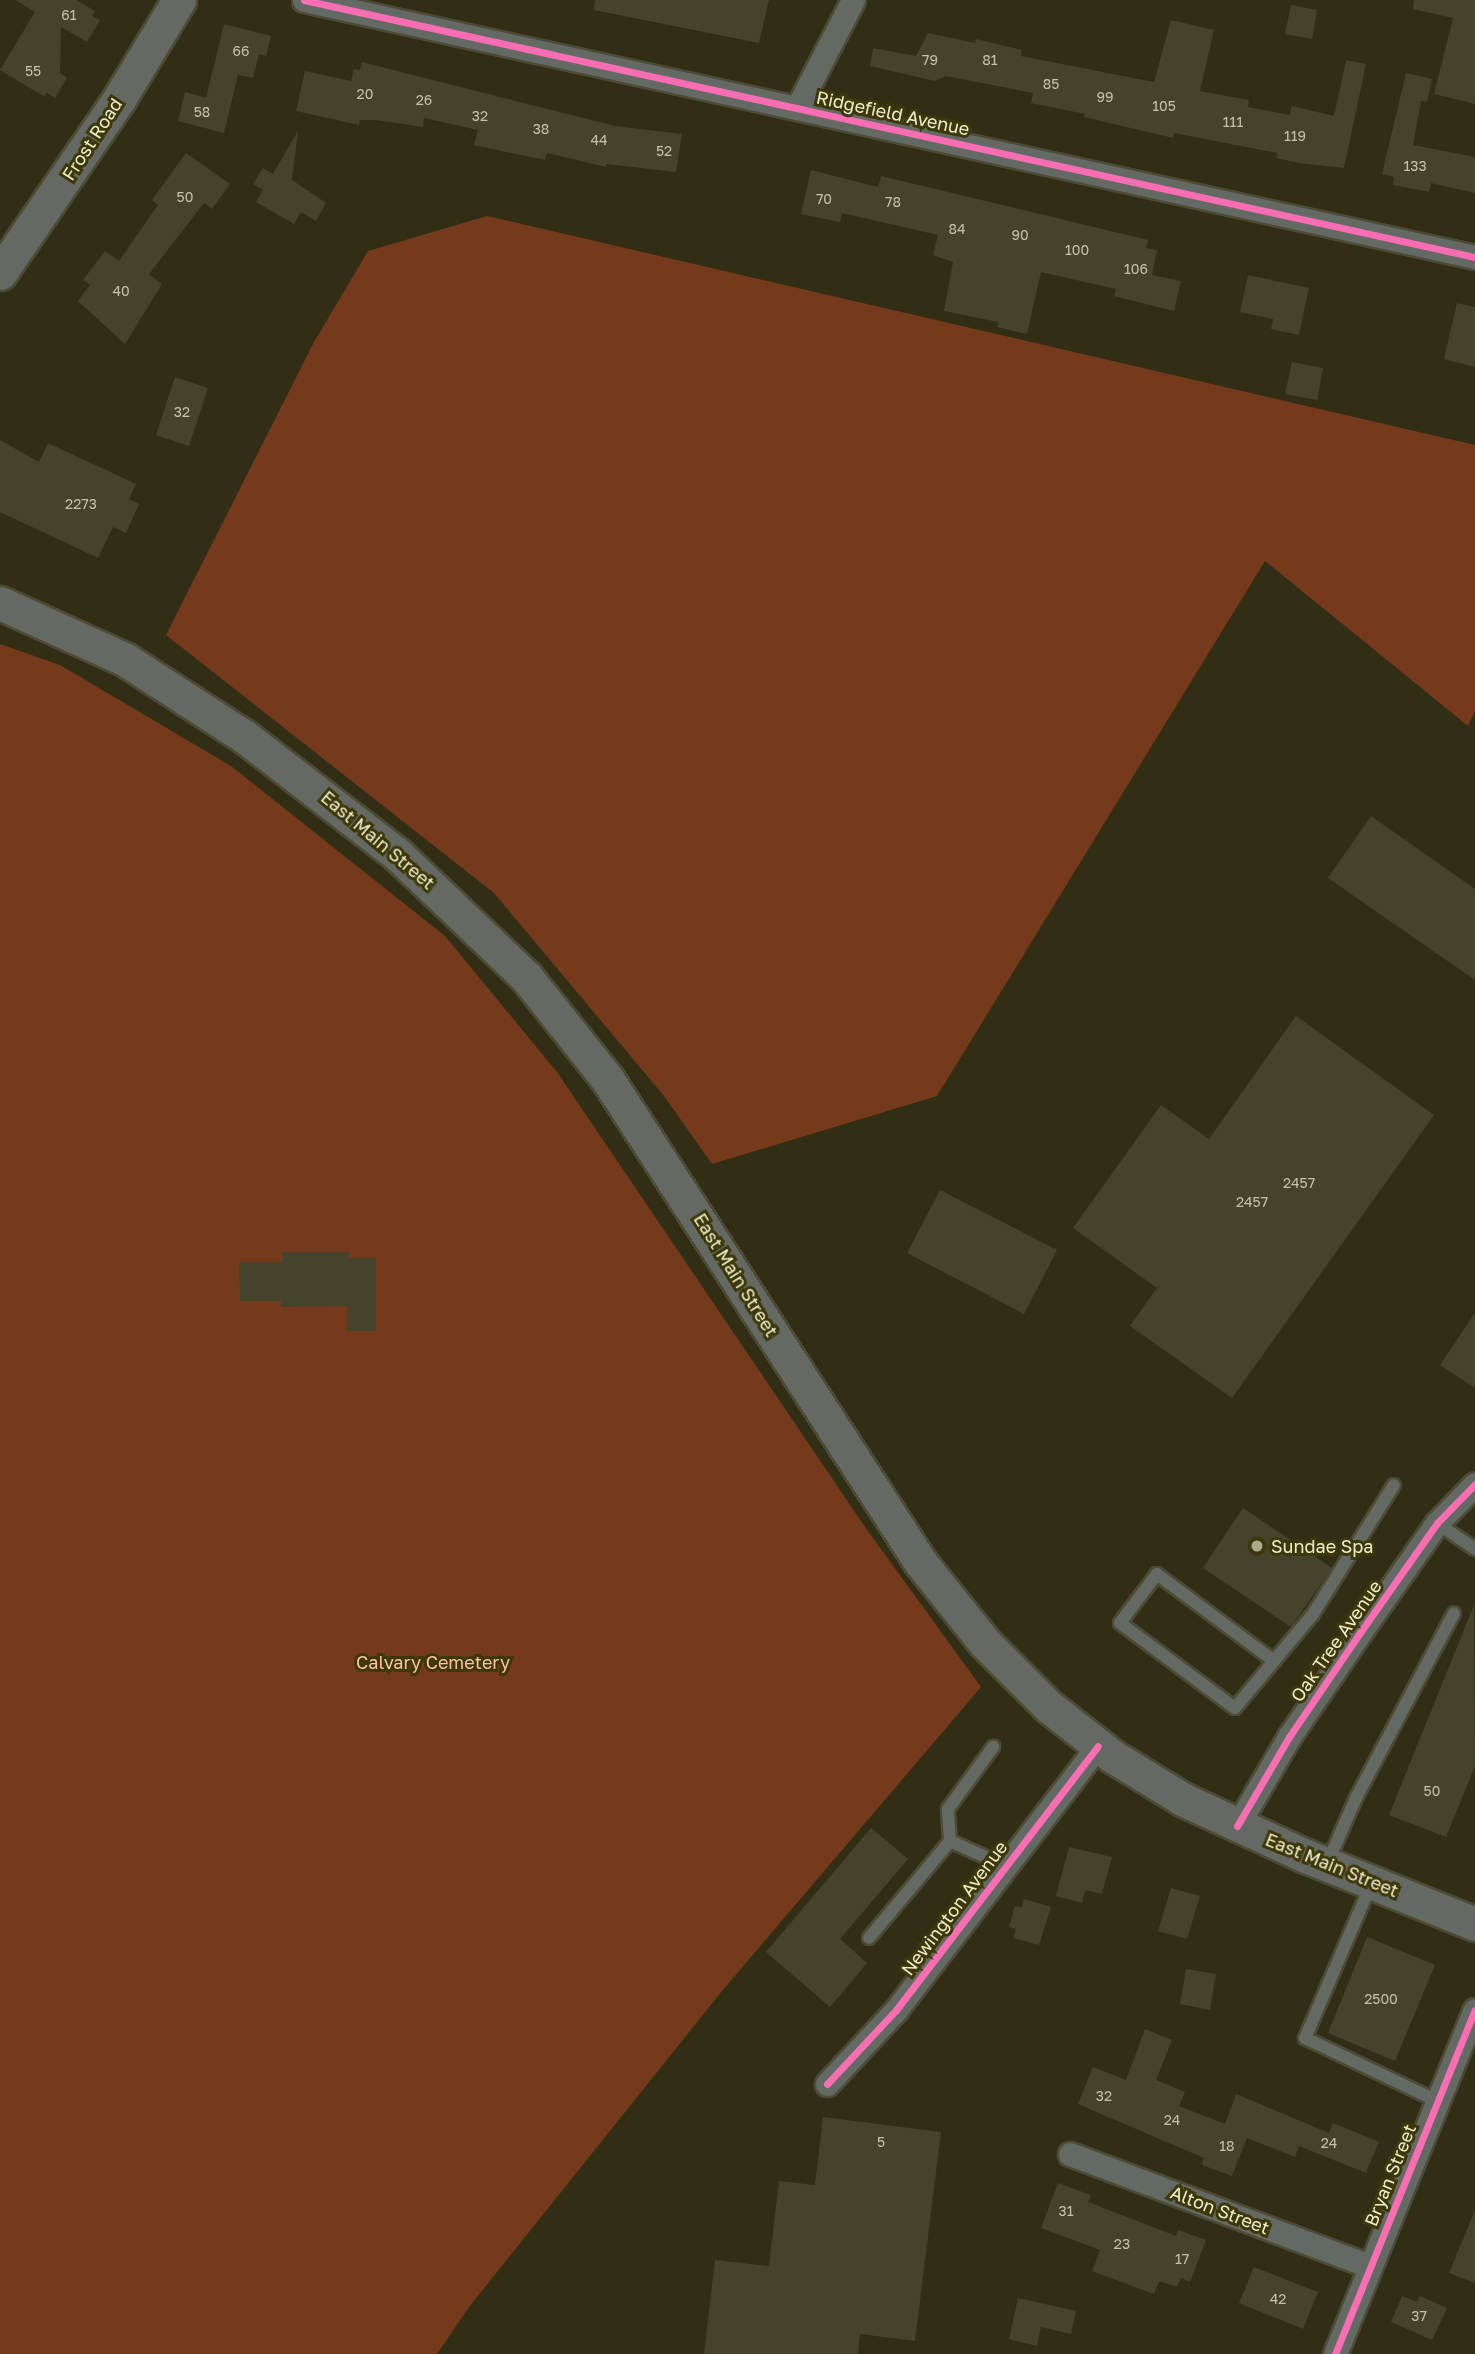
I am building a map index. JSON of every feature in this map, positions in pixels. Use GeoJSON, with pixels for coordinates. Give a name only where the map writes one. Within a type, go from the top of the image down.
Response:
{"type":"FeatureCollection","features":[{"type":"Feature","properties":{"kind":"main road","name":"Frost Road"},"geometry":{"type":"LineString","coordinates":[[0,274],[104,122],[179,0]]}},
{"type":"Feature","properties":{"kind":"main road","name":"East Main Street"},"geometry":{"type":"LineString","coordinates":[[0,603],[117,655],[245,737],[398,855],[527,978],[608,1080],[891,1519],[945,1596],[1014,1674],[1098,1746],[1146,1778],[1237,1826],[1475,1924]]}},
{"type":"Feature","properties":{"kind":"street","name":"Ridgefield Avenue"},"geometry":{"type":"LineString","coordinates":[[304,0],[1475,257]]}},
{"type":"Feature","properties":{"kind":"street"},"geometry":{"type":"LineString","coordinates":[[797,108],[853,0]]}},
{"type":"Feature","properties":{"kind":"street","name":"Oak Tree Avenue"},"geometry":{"type":"LineString","coordinates":[[1237,1826],[1289,1737],[1437,1523],[1475,1484]]}},
{"type":"Feature","properties":{"kind":"street","name":"Newington Avenue"},"geometry":{"type":"LineString","coordinates":[[827,2084],[896,2010],[1098,1746]]}},
{"type":"Feature","properties":{"kind":"street","name":"Bryan Street"},"geometry":{"type":"LineString","coordinates":[[1335,2354],[1475,2010]]}},
{"type":"Feature","properties":{"kind":"street","name":"Alton Street"},"geometry":{"type":"LineString","coordinates":[[1070,2154],[1370,2266]]}},
{"type":"Feature","properties":{"kind":"lane"},"geometry":{"type":"LineString","coordinates":[[1274,1661],[1157,1574],[1120,1623],[1235,1708],[1274,1661],[1313,1614],[1394,1485]]}},
{"type":"Feature","properties":{"kind":"lane"},"geometry":{"type":"LineString","coordinates":[[1437,1523],[1475,1549]]}},
{"type":"Feature","properties":{"kind":"lane"},"geometry":{"type":"LineString","coordinates":[[1327,1864],[1356,1798],[1454,1613]]}},
{"type":"Feature","properties":{"kind":"lane"},"geometry":{"type":"LineString","coordinates":[[869,1938],[950,1841],[948,1809],[993,1747]]}},
{"type":"Feature","properties":{"kind":"lane"},"geometry":{"type":"LineString","coordinates":[[950,1841],[1006,1866]]}},
{"type":"Feature","properties":{"kind":"lane"},"geometry":{"type":"LineString","coordinates":[[1372,1882],[1305,2038],[1437,2101]]}},
{"type":"Feature","properties":{"kind":"green space"},"geometry":{"type":"Polygon","coordinates":[[[487,216],[1475,445],[1475,711],[1468,726],[1265,561],[937,1096],[712,1164],[664,1096],[494,893],[166,635],[314,342],[368,251],[487,216]]]}},
{"type":"Feature","properties":{"kind":"green space","name":"Calvary Cemetery"},"geometry":{"type":"Polygon","coordinates":[[[0,644],[60,665],[231,766],[445,936],[557,1072],[865,1527],[981,1687],[722,1991],[469,2307],[437,2354],[0,2354],[0,644]]]}},
{"type":"Feature","properties":{"kind":"building"},"geometry":{"type":"Polygon","coordinates":[[[15,0],[76,0],[95,11],[92,16],[100,20],[87,42],[61,27],[60,73],[67,78],[55,98],[47,93],[45,97],[0,70],[35,12],[15,0]]]}},
{"type":"Feature","properties":{"kind":"building"},"geometry":{"type":"Polygon","coordinates":[[[595,0],[769,0],[759,43],[594,10],[595,0]]]}},
{"type":"Feature","properties":{"kind":"building"},"geometry":{"type":"Polygon","coordinates":[[[1414,0],[1475,0],[1475,104],[1434,94],[1453,18],[1413,9],[1414,0]]]}},
{"type":"Feature","properties":{"kind":"building"},"geometry":{"type":"Polygon","coordinates":[[[1291,5],[1317,10],[1312,39],[1285,34],[1291,5]]]}},
{"type":"Feature","properties":{"kind":"building"},"geometry":{"type":"Polygon","coordinates":[[[1171,20],[1214,30],[1200,91],[1249,100],[1248,107],[1290,115],[1292,106],[1334,116],[1346,60],[1366,64],[1344,168],[1299,163],[1276,158],[1277,153],[1174,133],[1173,138],[1084,117],[1085,114],[1031,103],[1033,93],[946,76],[935,81],[870,66],[873,48],[916,56],[928,33],[975,43],[976,39],[1022,50],[1021,56],[1154,82],[1171,20]]]}},
{"type":"Feature","properties":{"kind":"building"},"geometry":{"type":"Polygon","coordinates":[[[224,24],[271,36],[266,56],[259,54],[253,78],[238,75],[224,133],[178,121],[185,92],[206,98],[224,24]]]}},
{"type":"Feature","properties":{"kind":"building"},"geometry":{"type":"Polygon","coordinates":[[[362,62],[615,126],[682,134],[676,172],[606,164],[606,167],[547,153],[545,160],[474,145],[478,130],[424,118],[423,127],[376,120],[360,120],[359,125],[296,111],[305,71],[351,81],[354,69],[360,70],[362,62]]]}},
{"type":"Feature","properties":{"kind":"building"},"geometry":{"type":"Polygon","coordinates":[[[1406,73],[1432,79],[1427,102],[1421,101],[1413,145],[1475,157],[1475,193],[1431,183],[1429,192],[1393,185],[1394,177],[1382,174],[1406,73]]]}},
{"type":"Feature","properties":{"kind":"building"},"geometry":{"type":"Polygon","coordinates":[[[298,131],[292,180],[326,203],[316,221],[301,212],[294,224],[256,202],[263,190],[253,184],[263,168],[273,174],[298,131]]]}},
{"type":"Feature","properties":{"kind":"building"},"geometry":{"type":"Polygon","coordinates":[[[186,153],[230,184],[212,209],[204,203],[149,274],[162,284],[125,344],[78,301],[90,285],[83,280],[105,251],[119,261],[158,205],[152,200],[186,153]]]}},
{"type":"Feature","properties":{"kind":"building"},"geometry":{"type":"Polygon","coordinates":[[[811,170],[878,187],[881,176],[1148,240],[1146,248],[1157,250],[1152,275],[1181,281],[1174,311],[1114,296],[1116,289],[1041,272],[1027,334],[997,327],[998,322],[944,311],[953,262],[933,255],[938,235],[842,213],[840,222],[801,214],[811,170]]]}},
{"type":"Feature","properties":{"kind":"building"},"geometry":{"type":"Polygon","coordinates":[[[1248,275],[1309,288],[1299,335],[1271,329],[1273,319],[1240,312],[1248,275]]]}},
{"type":"Feature","properties":{"kind":"building"},"geometry":{"type":"Polygon","coordinates":[[[1457,303],[1475,307],[1475,367],[1444,359],[1457,303]]]}},
{"type":"Feature","properties":{"kind":"building"},"geometry":{"type":"Polygon","coordinates":[[[1292,362],[1323,368],[1317,400],[1285,394],[1292,362]]]}},
{"type":"Feature","properties":{"kind":"building"},"geometry":{"type":"Polygon","coordinates":[[[175,377],[208,388],[189,446],[156,435],[175,377]]]}},
{"type":"Feature","properties":{"kind":"building"},"geometry":{"type":"Polygon","coordinates":[[[0,440],[39,462],[48,443],[136,484],[129,499],[139,504],[126,533],[113,527],[98,558],[0,512],[0,440]]]}},
{"type":"Feature","properties":{"kind":"building"},"geometry":{"type":"Polygon","coordinates":[[[1371,816],[1475,889],[1475,980],[1328,878],[1371,816]]]}},
{"type":"Feature","properties":{"kind":"building"},"geometry":{"type":"Polygon","coordinates":[[[1296,1016],[1434,1115],[1232,1398],[1130,1326],[1157,1288],[1073,1228],[1161,1105],[1209,1139],[1296,1016]]]}},
{"type":"Feature","properties":{"kind":"building"},"geometry":{"type":"Polygon","coordinates":[[[940,1190],[1057,1250],[1024,1314],[907,1253],[940,1190]]]}},
{"type":"Feature","properties":{"kind":"building"},"geometry":{"type":"Polygon","coordinates":[[[282,1252],[349,1252],[349,1258],[376,1258],[376,1331],[347,1331],[347,1306],[281,1307],[281,1301],[240,1301],[239,1262],[282,1262],[282,1252]]]}},
{"type":"Feature","properties":{"kind":"building"},"geometry":{"type":"Polygon","coordinates":[[[1475,1313],[1475,1388],[1440,1365],[1475,1313]]]}},
{"type":"Feature","properties":{"kind":"building"},"geometry":{"type":"Polygon","coordinates":[[[1243,1508],[1332,1568],[1291,1627],[1203,1568],[1243,1508]]]}},
{"type":"Feature","properties":{"kind":"building"},"geometry":{"type":"Polygon","coordinates":[[[1474,1605],[1475,1766],[1446,1837],[1389,1815],[1474,1605]]]}},
{"type":"Feature","properties":{"kind":"building"},"geometry":{"type":"Polygon","coordinates":[[[871,1828],[908,1859],[840,1939],[867,1963],[830,2007],[766,1952],[871,1828]]]}},
{"type":"Feature","properties":{"kind":"building"},"geometry":{"type":"Polygon","coordinates":[[[1069,1847],[1112,1857],[1102,1894],[1085,1890],[1082,1903],[1056,1896],[1069,1847]]]}},
{"type":"Feature","properties":{"kind":"building"},"geometry":{"type":"Polygon","coordinates":[[[1171,1888],[1200,1896],[1187,1939],[1158,1931],[1171,1888]]]}},
{"type":"Feature","properties":{"kind":"building"},"geometry":{"type":"Polygon","coordinates":[[[1024,1899],[1051,1907],[1039,1945],[1013,1938],[1016,1929],[1009,1927],[1015,1906],[1022,1907],[1024,1899]]]}},
{"type":"Feature","properties":{"kind":"building"},"geometry":{"type":"Polygon","coordinates":[[[1367,1937],[1435,1965],[1395,2061],[1328,2033],[1367,1937]]]}},
{"type":"Feature","properties":{"kind":"building"},"geometry":{"type":"Polygon","coordinates":[[[1186,1969],[1216,1974],[1210,2010],[1180,2004],[1186,1969]]]}},
{"type":"Feature","properties":{"kind":"building"},"geometry":{"type":"Polygon","coordinates":[[[1145,2029],[1172,2040],[1156,2080],[1185,2092],[1179,2106],[1225,2124],[1236,2094],[1329,2133],[1333,2123],[1379,2142],[1366,2173],[1299,2146],[1295,2157],[1247,2138],[1232,2176],[1202,2165],[1204,2158],[1078,2104],[1093,2067],[1126,2080],[1145,2029]]]}},
{"type":"Feature","properties":{"kind":"building"},"geometry":{"type":"Polygon","coordinates":[[[823,2117],[941,2132],[915,2341],[860,2334],[858,2354],[704,2354],[715,2260],[769,2266],[779,2181],[815,2185],[823,2117]]]}},
{"type":"Feature","properties":{"kind":"building"},"geometry":{"type":"Polygon","coordinates":[[[1058,2183],[1091,2195],[1088,2202],[1176,2236],[1178,2230],[1206,2240],[1190,2282],[1181,2278],[1177,2287],[1159,2281],[1154,2294],[1092,2271],[1100,2250],[1041,2228],[1058,2183]]]}},
{"type":"Feature","properties":{"kind":"building"},"geometry":{"type":"Polygon","coordinates":[[[1475,2210],[1475,2283],[1449,2273],[1475,2210]]]}},
{"type":"Feature","properties":{"kind":"building"},"geometry":{"type":"Polygon","coordinates":[[[1254,2267],[1318,2292],[1303,2329],[1239,2303],[1254,2267]]]}},
{"type":"Feature","properties":{"kind":"building"},"geometry":{"type":"Polygon","coordinates":[[[1402,2296],[1417,2302],[1420,2296],[1447,2308],[1432,2340],[1391,2322],[1402,2296]]]}},
{"type":"Feature","properties":{"kind":"building"},"geometry":{"type":"Polygon","coordinates":[[[1018,2298],[1076,2311],[1071,2334],[1041,2327],[1037,2346],[1009,2339],[1018,2298]]]}},
{"type":"Feature","properties":{"kind":"cycle path"},"geometry":{"type":"LineString","coordinates":[[304,0],[1475,257]]}},
{"type":"Feature","properties":{"kind":"cycle path"},"geometry":{"type":"LineString","coordinates":[[1237,1826],[1289,1737],[1359,1634],[1437,1523],[1475,1484]]}},
{"type":"Feature","properties":{"kind":"cycle path"},"geometry":{"type":"LineString","coordinates":[[827,2084],[896,2010],[1098,1746]]}},
{"type":"Feature","properties":{"kind":"cycle path"},"geometry":{"type":"LineString","coordinates":[[1335,2354],[1475,2010]]}},
{"type":"Feature","properties":{"kind":"place","name":"Sundae Spa"},"geometry":{"type":"Point","coordinates":[1257,1546]}}]}
